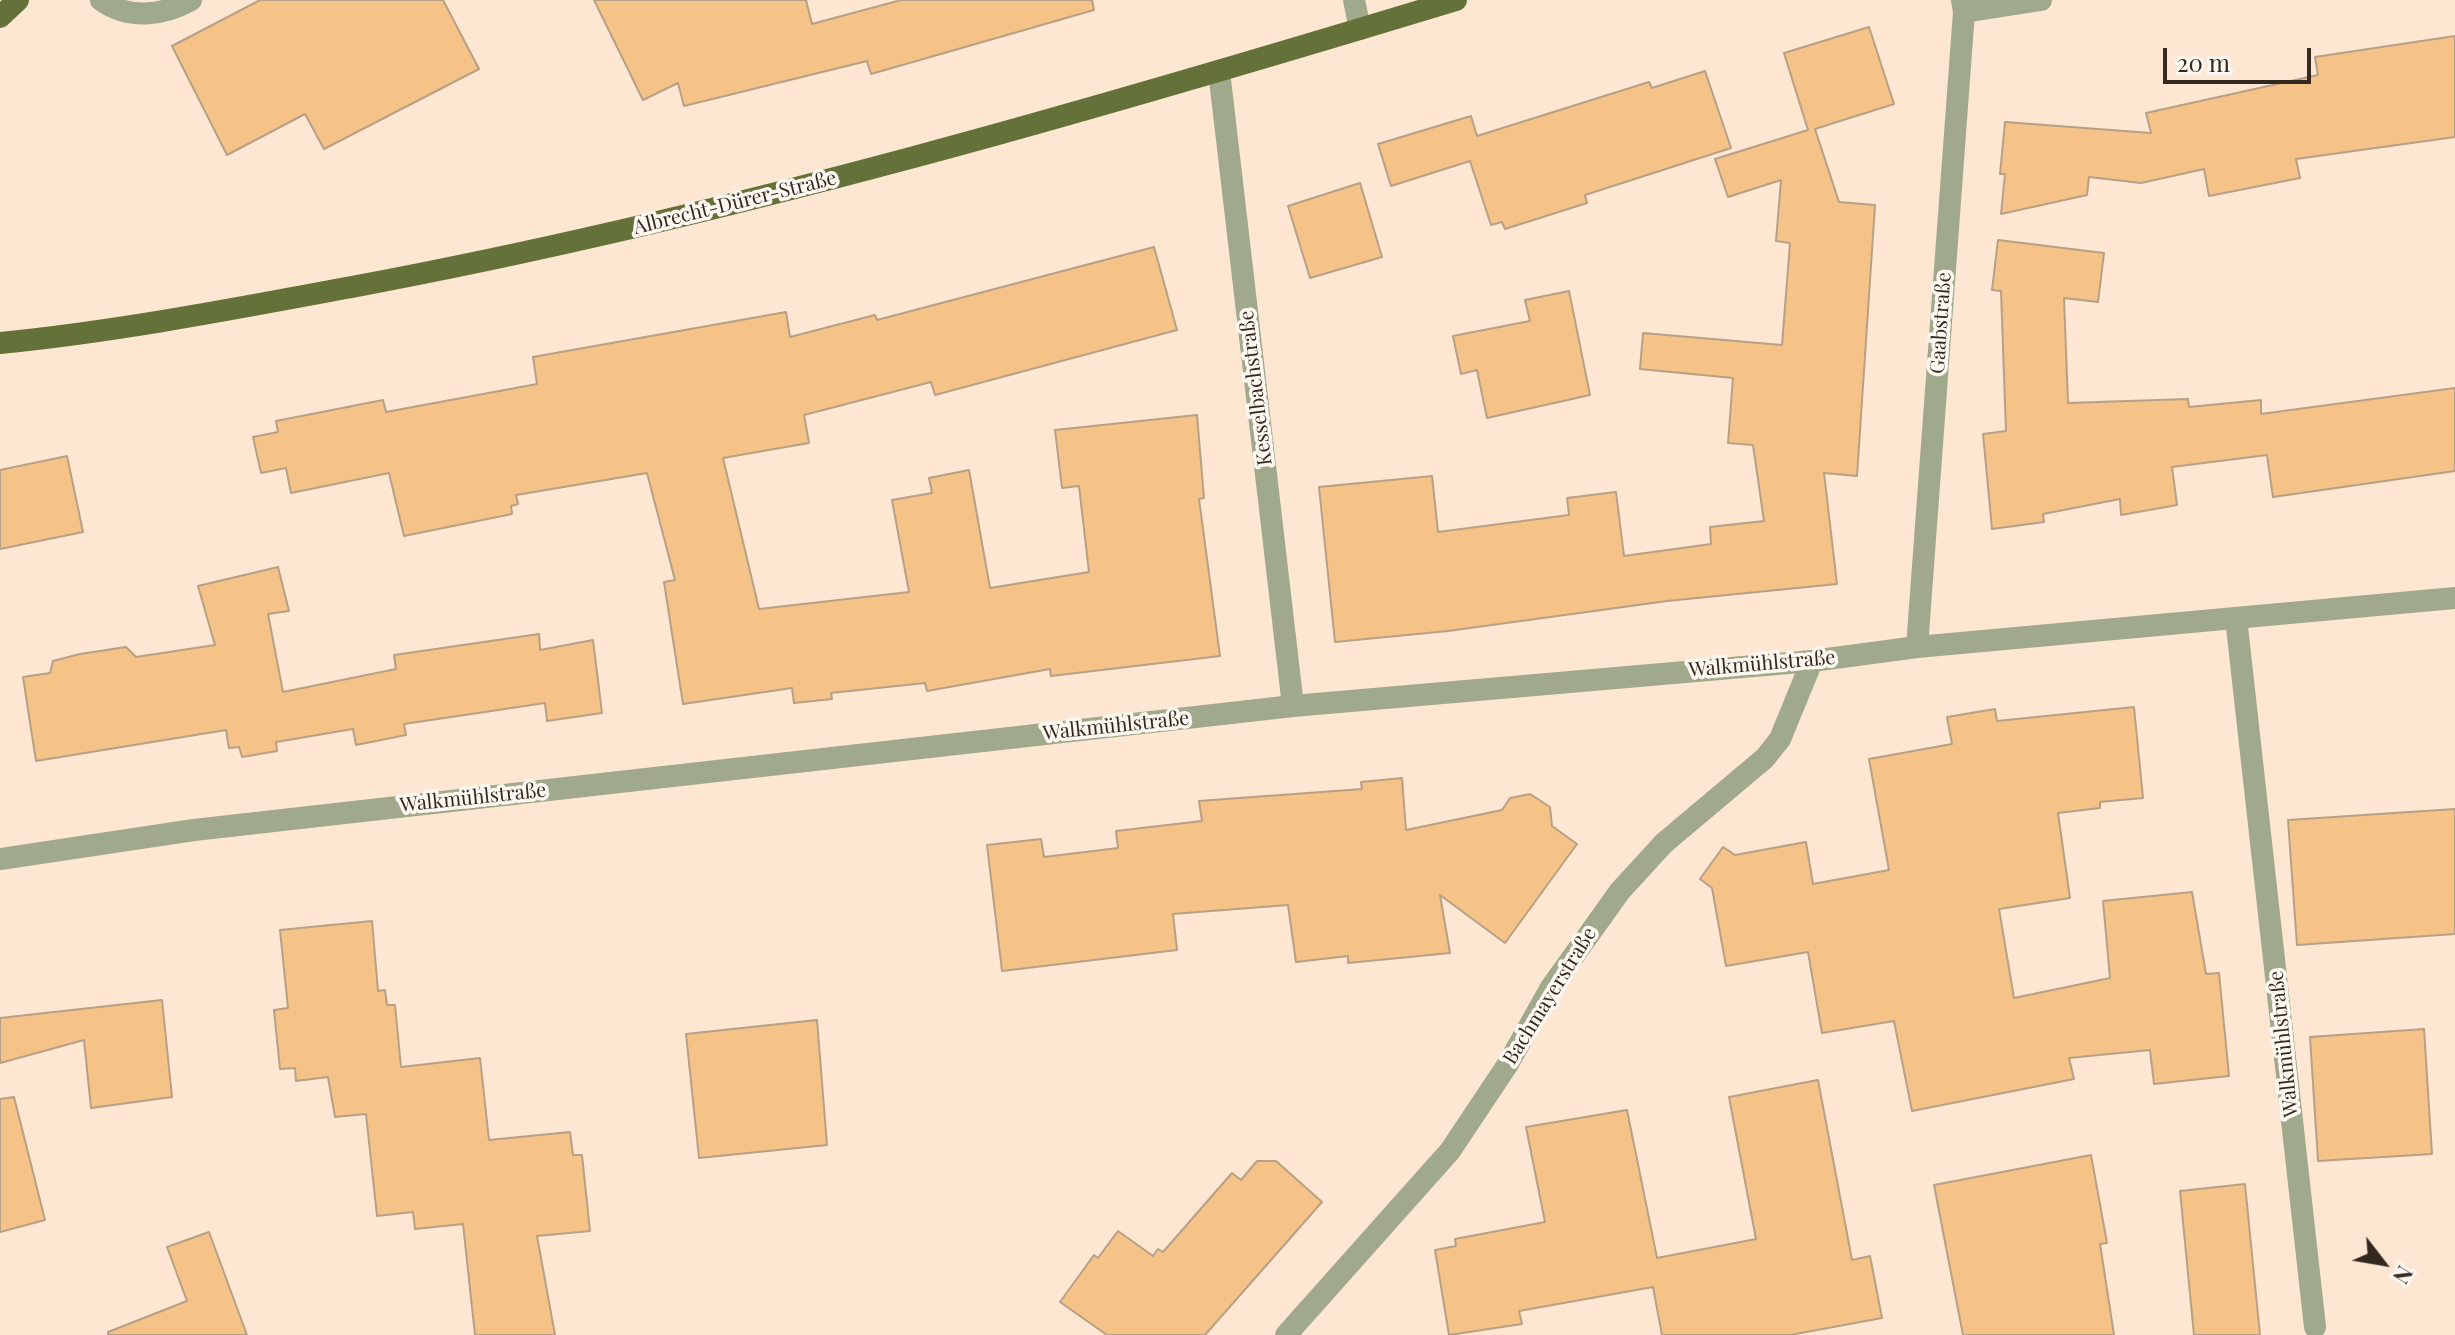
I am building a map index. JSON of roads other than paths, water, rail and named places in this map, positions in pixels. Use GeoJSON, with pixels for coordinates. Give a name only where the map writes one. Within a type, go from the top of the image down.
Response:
{"type":"FeatureCollection","features":[{"type":"Feature","properties":{"kind":"main road"},"geometry":{"type":"LineString","coordinates":[[0,17],[18,0]]}},
{"type":"Feature","properties":{"kind":"main road","name":"Albrecht-Dürer-Straße"},"geometry":{"type":"LineString","coordinates":[[0,343],[155,324],[583,240],[979,142],[1456,0]]}},
{"type":"Feature","properties":{"kind":"street"},"geometry":{"type":"LineString","coordinates":[[101,0],[115,10],[143,15],[175,9],[191,0]]}},
{"type":"Feature","properties":{"kind":"street"},"geometry":{"type":"LineString","coordinates":[[1354,0],[1360,29]]}},
{"type":"Feature","properties":{"kind":"street"},"geometry":{"type":"LineString","coordinates":[[1963,6],[2041,0]]}},
{"type":"Feature","properties":{"kind":"street","name":"Gaabstraße"},"geometry":{"type":"LineString","coordinates":[[1917,647],[1963,6]]}},
{"type":"Feature","properties":{"kind":"street","name":"Kesselbachstraße"},"geometry":{"type":"LineString","coordinates":[[1219,71],[1293,706]]}},
{"type":"Feature","properties":{"kind":"street","name":"Walkmühlstraße"},"geometry":{"type":"LineString","coordinates":[[0,859],[194,830],[1293,706],[1812,661],[1917,647],[2455,598]]}},
{"type":"Feature","properties":{"kind":"street","name":"Walkmühlstraße"},"geometry":{"type":"LineString","coordinates":[[2236,618],[2315,1327]]}},
{"type":"Feature","properties":{"kind":"street","name":"Bachmayerstraße"},"geometry":{"type":"LineString","coordinates":[[1286,1335],[1450,1151],[1508,1064],[1550,989],[1620,891],[1664,843],[1765,758],[1780,739],[1812,661]]}}]}
